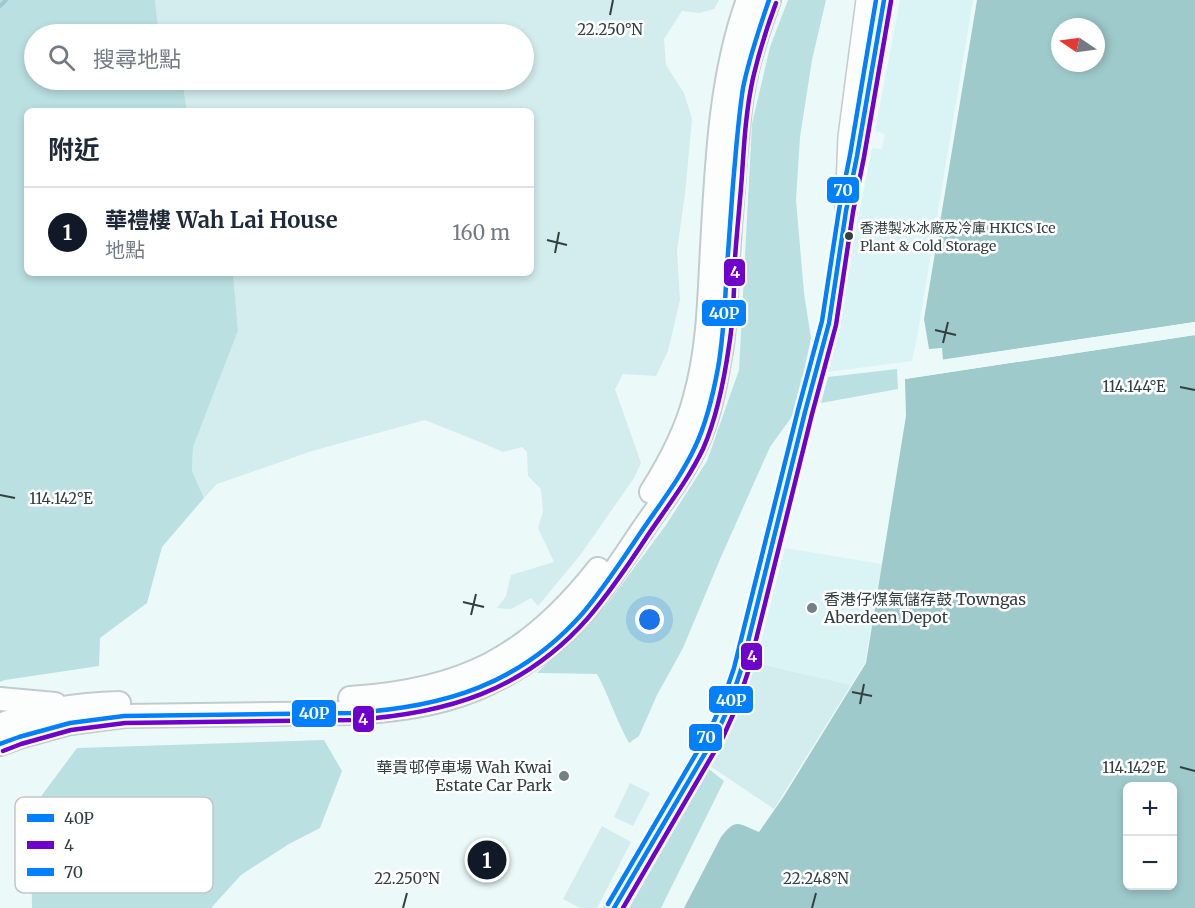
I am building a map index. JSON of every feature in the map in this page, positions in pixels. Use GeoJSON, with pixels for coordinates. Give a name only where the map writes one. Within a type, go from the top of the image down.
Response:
{"type":"FeatureCollection","features":[{"type":"Feature","properties":{"kind":"main road"},"geometry":{"type":"LineString","coordinates":[[0,725],[31,715],[73,706],[96,704],[351,698],[414,690],[451,681],[498,660],[525,643],[561,612],[603,562],[650,495],[678,443],[693,405],[706,337],[723,107],[730,65],[747,0]]}},
{"type":"Feature","properties":{"kind":"main road"},"geometry":{"type":"LineString","coordinates":[[0,744],[19,736],[70,723],[124,716],[352,713],[390,711],[418,706],[449,699],[500,677],[533,658],[560,636],[590,603],[615,570],[682,472],[707,415],[714,390],[722,342],[740,106],[748,67],[769,0]]}},
{"type":"Feature","properties":{"kind":"main road"},"geometry":{"type":"LineString","coordinates":[[846,211],[849,137],[867,0]]}},
{"type":"Feature","properties":{"kind":"main road"},"geometry":{"type":"LineString","coordinates":[[0,699],[30,700],[73,706]]}},
{"type":"Feature","properties":{"kind":"street"},"geometry":{"type":"LineString","coordinates":[[614,908],[717,734],[741,670],[829,322],[846,211],[884,0]]}},
{"type":"Feature","properties":{"kind":"shaded area"},"geometry":{"type":"Polygon","coordinates":[[[0,0],[155,0],[158,24],[24,24],[24,90],[184,90],[187,108],[24,108],[24,276],[233,276],[238,331],[193,447],[192,471],[204,498],[162,547],[147,603],[100,638],[99,666],[0,682],[0,0]]]}},
{"type":"Feature","properties":{"kind":"shaded area"},"geometry":{"type":"Polygon","coordinates":[[[155,0],[719,0],[714,9],[699,13],[682,11],[664,39],[666,65],[684,93],[692,119],[677,250],[680,300],[668,351],[656,376],[623,374],[615,389],[641,463],[634,478],[581,554],[538,606],[531,598],[511,609],[497,608],[506,596],[511,575],[554,562],[538,528],[543,512],[541,489],[528,476],[527,452],[522,447],[503,452],[425,420],[312,451],[217,484],[204,498],[192,471],[193,447],[238,331],[233,276],[534,276],[534,108],[187,108],[184,90],[534,90],[534,24],[158,24],[155,0]]]}},
{"type":"Feature","properties":{"kind":"shaded area"},"geometry":{"type":"Polygon","coordinates":[[[788,0],[826,0],[812,60],[800,137],[796,200],[804,293],[811,338],[803,377],[793,415],[770,447],[683,648],[657,695],[639,736],[629,743],[597,674],[537,673],[608,603],[666,525],[707,461],[739,370],[752,124],[770,47],[788,0]]]}},
{"type":"Feature","properties":{"kind":"shaded area"},"geometry":{"type":"Polygon","coordinates":[[[900,0],[973,0],[917,338],[912,361],[828,372],[872,148],[882,149],[885,134],[875,131],[900,0]]]}},
{"type":"Feature","properties":{"kind":"shaded area"},"geometry":{"type":"Polygon","coordinates":[[[977,0],[1195,0],[1195,322],[943,360],[942,348],[929,349],[924,319],[977,0]]]}},
{"type":"Feature","properties":{"kind":"shaded area"},"geometry":{"type":"Polygon","coordinates":[[[1195,335],[1195,908],[684,908],[726,831],[738,824],[759,832],[784,796],[866,663],[906,416],[905,379],[1195,335]]]}},
{"type":"Feature","properties":{"kind":"shaded area"},"geometry":{"type":"Polygon","coordinates":[[[897,369],[898,389],[821,403],[828,377],[897,369]]]}},
{"type":"Feature","properties":{"kind":"shaded area"},"geometry":{"type":"Polygon","coordinates":[[[785,548],[882,564],[865,663],[851,685],[755,663],[785,548]]]}},
{"type":"Feature","properties":{"kind":"shaded area"},"geometry":{"type":"Polygon","coordinates":[[[755,663],[851,685],[774,809],[710,766],[731,731],[755,663]]]}},
{"type":"Feature","properties":{"kind":"shaded area"},"geometry":{"type":"Polygon","coordinates":[[[324,740],[342,771],[320,828],[289,844],[241,875],[211,908],[32,908],[32,893],[213,893],[213,797],[42,797],[77,748],[324,740]]]}},
{"type":"Feature","properties":{"kind":"shaded area"},"geometry":{"type":"Polygon","coordinates":[[[709,769],[724,781],[661,908],[629,908],[709,769]]]}},
{"type":"Feature","properties":{"kind":"shaded area"},"geometry":{"type":"Polygon","coordinates":[[[630,783],[650,793],[633,826],[614,817],[630,783]]]}},
{"type":"Feature","properties":{"kind":"shaded area"},"geometry":{"type":"Polygon","coordinates":[[[602,826],[631,842],[597,908],[580,908],[563,899],[602,826]]]}},
{"type":"Feature","properties":{"kind":"pier"},"geometry":{"type":"Polygon","coordinates":[[[1195,322],[1195,325],[943,363],[940,360],[1195,322]]]}},
{"type":"Feature","properties":{"kind":"pier"},"geometry":{"type":"Polygon","coordinates":[[[1195,332],[1195,335],[905,379],[905,376],[1195,332]]]}},
{"type":"Feature","properties":{"kind":"waterway"},"geometry":{"type":"LineString","coordinates":[[0,6],[6,0]]}},
{"type":"Feature","properties":{"kind":"transit line","name":"40P"},"geometry":{"type":"LineString","coordinates":[[0,744],[70,723],[124,716],[352,713],[418,705],[449,698],[506,675],[532,659],[558,638],[598,594],[670,490],[689,458],[706,418],[722,343],[733,184],[743,88],[769,0]]}},
{"type":"Feature","properties":{"kind":"transit line","name":"70"},"geometry":{"type":"LineString","coordinates":[[608,904],[710,730],[734,668],[822,321],[876,0]]}},
{"type":"Feature","properties":{"kind":"transit line","name":"40P"},"geometry":{"type":"LineString","coordinates":[[614,908],[717,733],[741,670],[829,323],[846,211],[884,0]]}},
{"type":"Feature","properties":{"kind":"transit line","name":"4"},"geometry":{"type":"LineString","coordinates":[[623,908],[723,737],[748,672],[836,325],[853,212],[891,1]]}},
{"type":"Feature","properties":{"kind":"transit line","name":"4"},"geometry":{"type":"LineString","coordinates":[[3,751],[71,730],[125,723],[352,720],[420,712],[481,694],[510,681],[537,664],[563,643],[604,598],[691,472],[703,449],[716,412],[732,324],[735,258],[749,102],[758,59],[776,3]]}},
{"type":"Feature","properties":{"kind":"place","name":"香港製冰冰廠及冷庫 HKICS Ice Plant & Cold Storage"},"geometry":{"type":"Point","coordinates":[849,236]}},
{"type":"Feature","properties":{"kind":"place","name":"香港仔煤氣儲存鼓 Towngas Aberdeen Depot"},"geometry":{"type":"Point","coordinates":[812,608]}},
{"type":"Feature","properties":{"kind":"place","name":"華貴邨停車場 Wah Kwai Estate Car Park"},"geometry":{"type":"Point","coordinates":[564,776]}},
{"type":"Feature","properties":{"kind":"place","name":"華禮樓 Wah Lai House"},"geometry":{"type":"Point","coordinates":[487,860]}}]}
